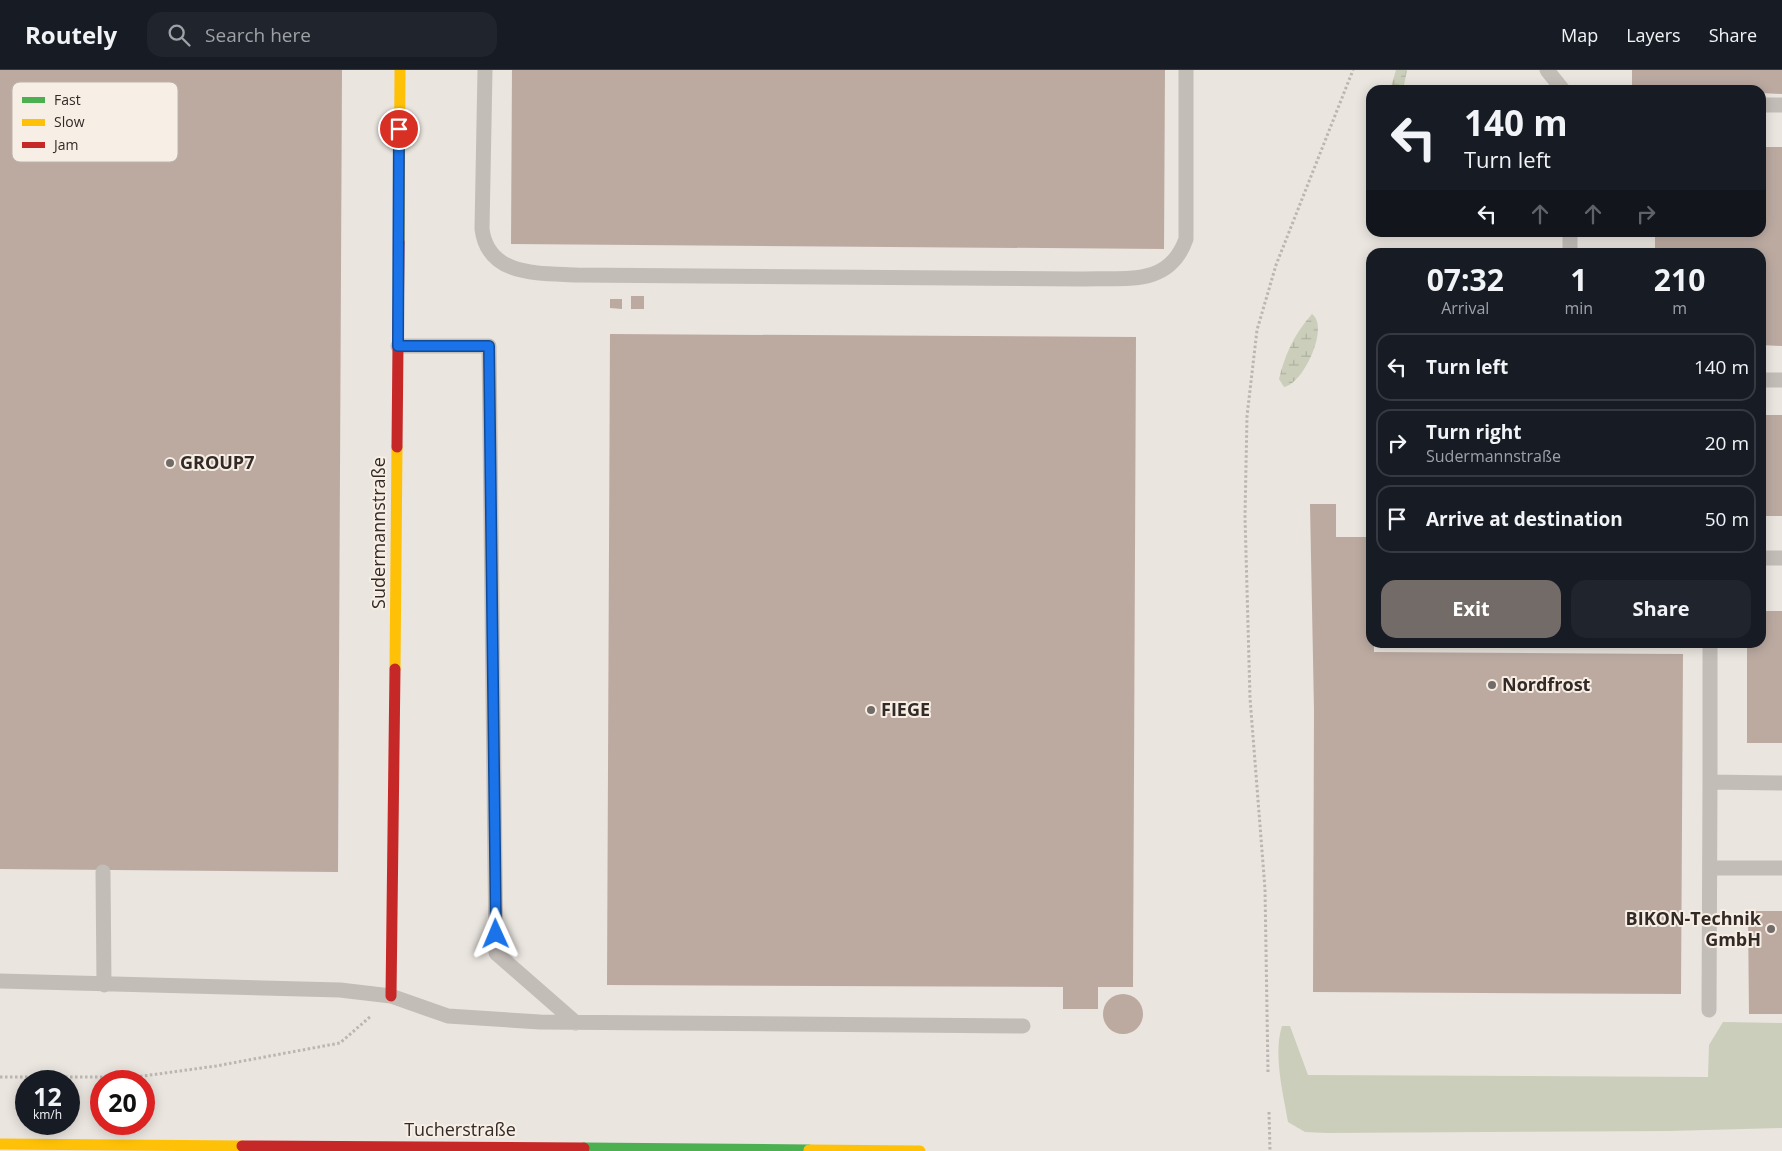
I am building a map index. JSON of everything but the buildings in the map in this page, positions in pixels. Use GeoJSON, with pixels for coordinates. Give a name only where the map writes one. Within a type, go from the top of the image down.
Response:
{"type":"FeatureCollection","features":[{"type":"Feature","properties":{"kind":"street","name":"Sudermannstraße"},"geometry":{"type":"LineString","coordinates":[[391,996],[394,867],[400,70]]}},
{"type":"Feature","properties":{"kind":"street","name":"Tucherstraße"},"geometry":{"type":"LineString","coordinates":[[0,1144],[90,1148],[920,1151]]}},
{"type":"Feature","properties":{"kind":"lane"},"geometry":{"type":"LineString","coordinates":[[485,70],[482,228],[484,242],[494,258],[508,266],[528,272],[577,275],[1081,279],[1156,274],[1171,265],[1181,253],[1186,238],[1186,70]]}},
{"type":"Feature","properties":{"kind":"lane"},"geometry":{"type":"LineString","coordinates":[[1547,70],[1559,85]]}},
{"type":"Feature","properties":{"kind":"lane"},"geometry":{"type":"LineString","coordinates":[[1766,105],[1782,105]]}},
{"type":"Feature","properties":{"kind":"lane"},"geometry":{"type":"LineString","coordinates":[[398,346],[489,346],[496,953],[576,1023]]}},
{"type":"Feature","properties":{"kind":"lane"},"geometry":{"type":"LineString","coordinates":[[1766,380],[1782,380]]}},
{"type":"Feature","properties":{"kind":"lane"},"geometry":{"type":"LineString","coordinates":[[1766,558],[1782,558]]}},
{"type":"Feature","properties":{"kind":"lane"},"geometry":{"type":"LineString","coordinates":[[1709,1010],[1710,648]]}},
{"type":"Feature","properties":{"kind":"lane"},"geometry":{"type":"LineString","coordinates":[[1710,782],[1782,783]]}},
{"type":"Feature","properties":{"kind":"lane"},"geometry":{"type":"LineString","coordinates":[[1710,868],[1782,868]]}},
{"type":"Feature","properties":{"kind":"lane"},"geometry":{"type":"LineString","coordinates":[[103,872],[104,985]]}},
{"type":"Feature","properties":{"kind":"lane"},"geometry":{"type":"LineString","coordinates":[[0,981],[340,990],[391,996],[448,1016],[576,1023],[1023,1026]]}},
{"type":"Feature","properties":{"kind":"path"},"geometry":{"type":"LineString","coordinates":[[1268,1072],[1265,889],[1250,698],[1245,516],[1247,416],[1257,330],[1276,265],[1353,70]]}},
{"type":"Feature","properties":{"kind":"path"},"geometry":{"type":"LineString","coordinates":[[0,1077],[136,1077],[315,1049],[340,1043],[358,1029],[391,996]]}},
{"type":"Feature","properties":{"kind":"path"},"geometry":{"type":"LineString","coordinates":[[1269,1112],[1270,1151]]}},
{"type":"Feature","properties":{"kind":"green space"},"geometry":{"type":"Polygon","coordinates":[[[1396,70],[1407,70],[1404,85],[1392,85],[1396,70]]]}},
{"type":"Feature","properties":{"kind":"green space"},"geometry":{"type":"Polygon","coordinates":[[[1312,314],[1317,321],[1318,330],[1312,354],[1299,376],[1291,384],[1284,387],[1279,379],[1284,361],[1291,344],[1312,314]]]}},
{"type":"Feature","properties":{"kind":"green space"},"geometry":{"type":"Polygon","coordinates":[[[1723,1022],[1782,1023],[1782,1128],[1669,1131],[1326,1133],[1305,1132],[1288,1122],[1278,1049],[1282,1026],[1290,1026],[1308,1075],[1708,1077],[1709,1045],[1723,1022]]]}},
{"type":"Feature","properties":{"kind":"traffic: fast"},"geometry":{"type":"LineString","coordinates":[[584,1148],[809,1150]]}},
{"type":"Feature","properties":{"kind":"traffic: slow"},"geometry":{"type":"LineString","coordinates":[[399,242],[400,70]]}},
{"type":"Feature","properties":{"kind":"traffic: slow"},"geometry":{"type":"LineString","coordinates":[[395,669],[397,447]]}},
{"type":"Feature","properties":{"kind":"traffic: slow"},"geometry":{"type":"LineString","coordinates":[[0,1144],[242,1146]]}},
{"type":"Feature","properties":{"kind":"traffic: slow"},"geometry":{"type":"LineString","coordinates":[[809,1150],[920,1151]]}},
{"type":"Feature","properties":{"kind":"traffic: jam"},"geometry":{"type":"LineString","coordinates":[[397,447],[399,242]]}},
{"type":"Feature","properties":{"kind":"traffic: jam"},"geometry":{"type":"LineString","coordinates":[[391,996],[395,669]]}},
{"type":"Feature","properties":{"kind":"traffic: jam"},"geometry":{"type":"LineString","coordinates":[[242,1146],[584,1148]]}},
{"type":"Feature","properties":{"kind":"place","name":"GROUP7"},"geometry":{"type":"Point","coordinates":[170,463]}},
{"type":"Feature","properties":{"kind":"place","name":"Nordfrost"},"geometry":{"type":"Point","coordinates":[1492,685]}},
{"type":"Feature","properties":{"kind":"place","name":"FIEGE"},"geometry":{"type":"Point","coordinates":[871,710]}},
{"type":"Feature","properties":{"kind":"place","name":"BIKON-Technik GmbH"},"geometry":{"type":"Point","coordinates":[1771,929]}},
{"type":"Feature","properties":{"kind":"route"},"geometry":{"type":"LineString","coordinates":[[399,129],[398,346],[489,346],[496,934]]}}]}
